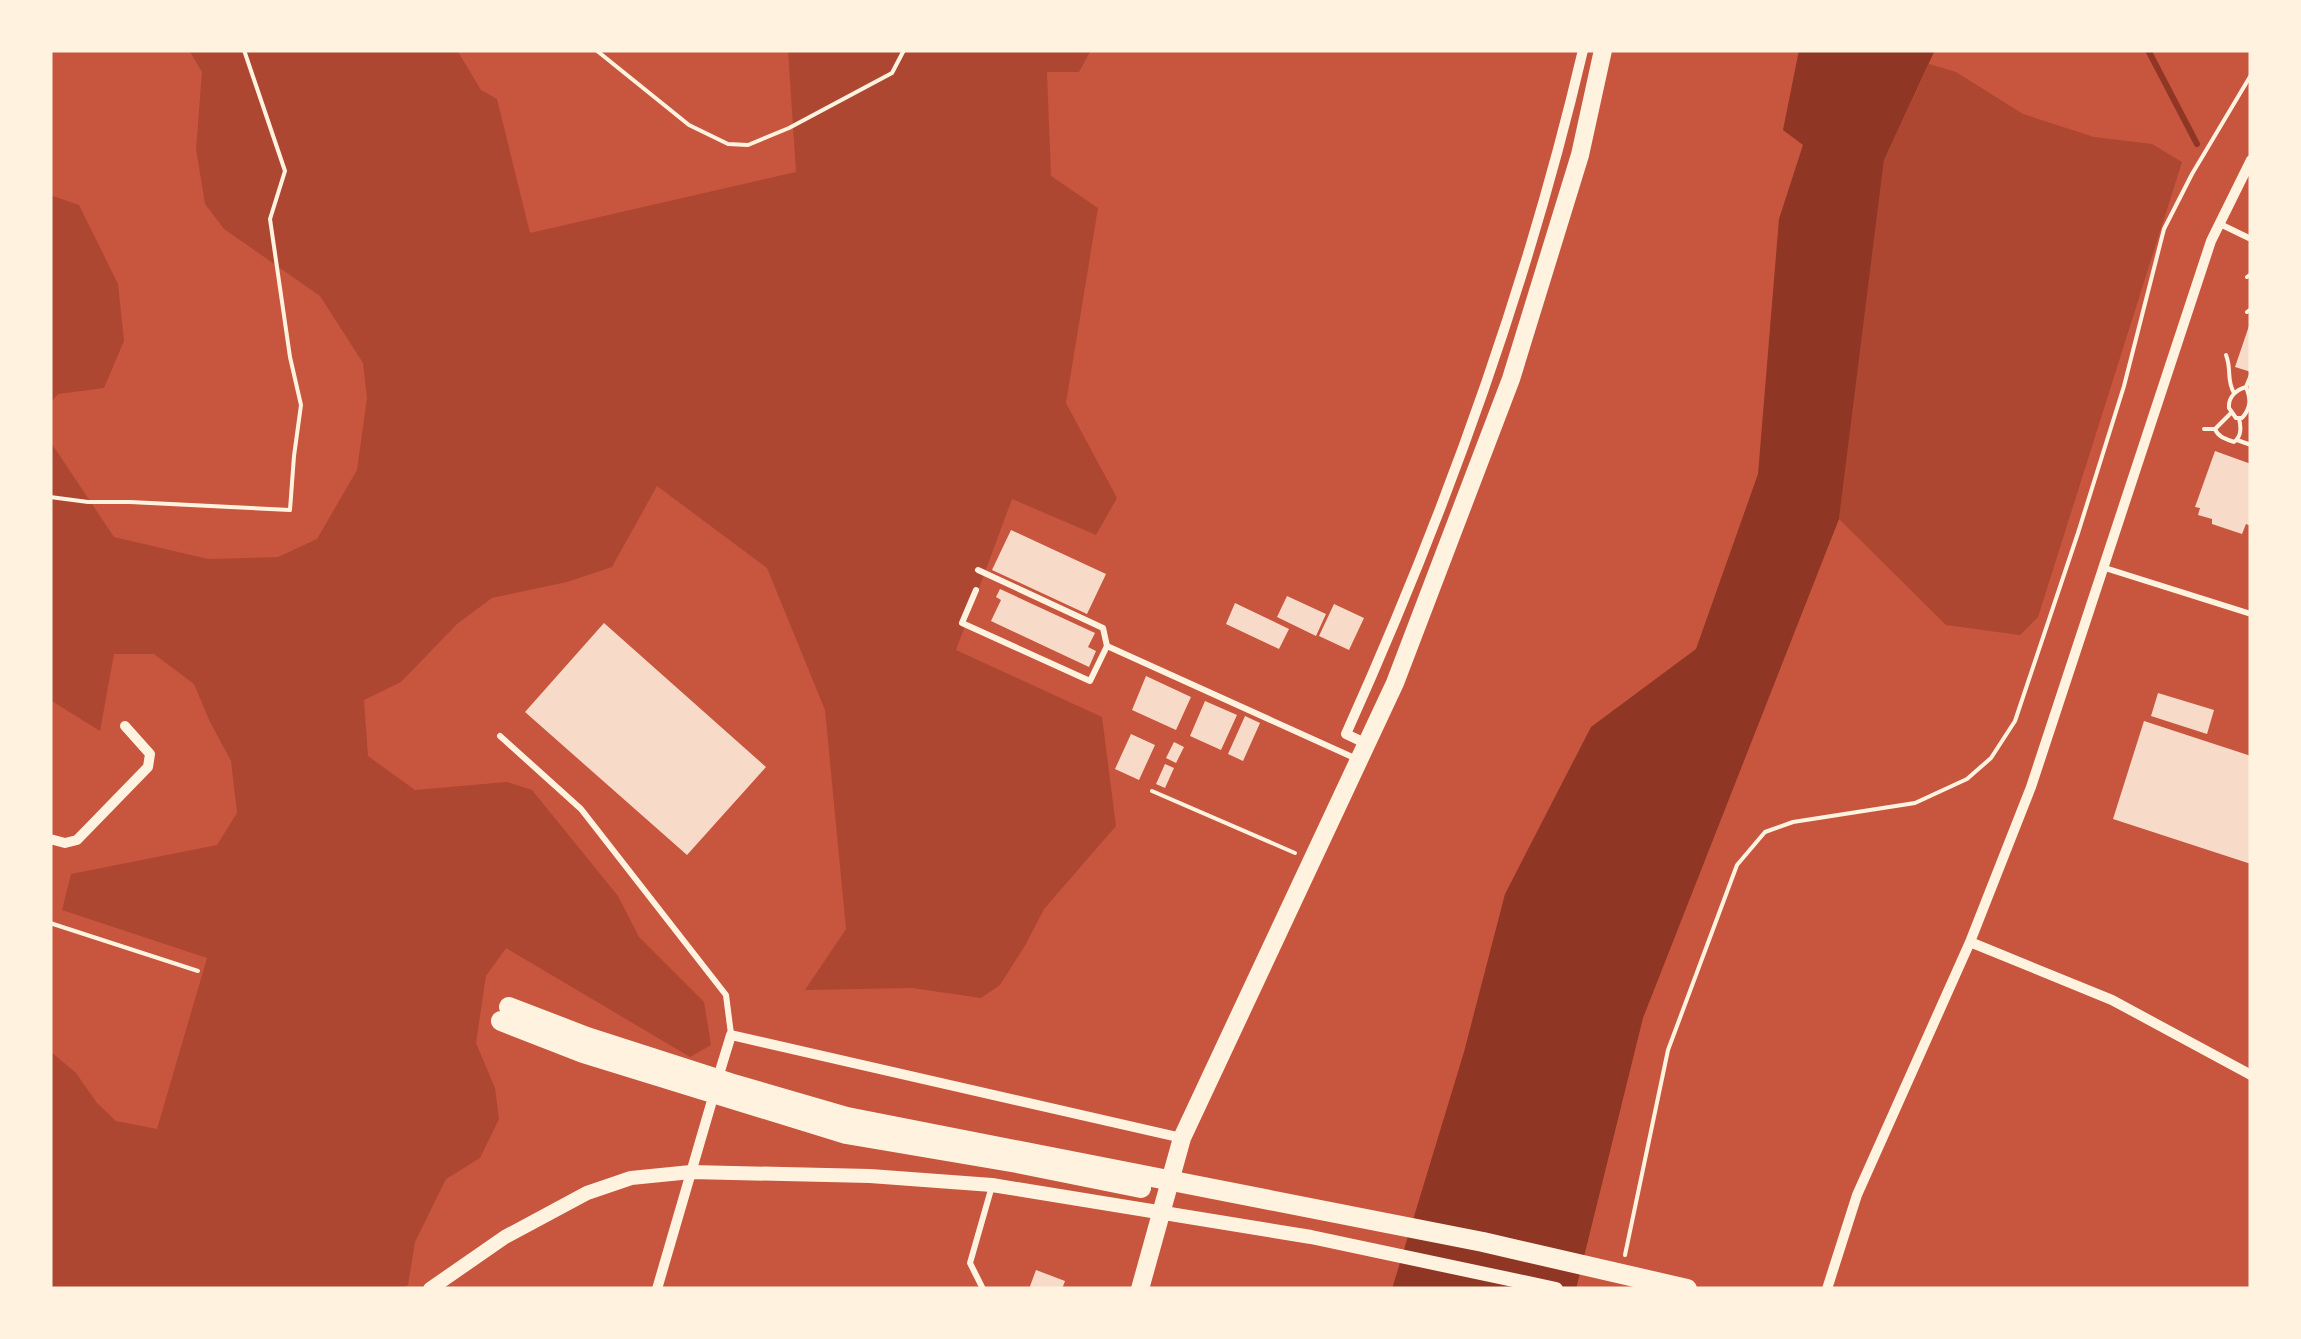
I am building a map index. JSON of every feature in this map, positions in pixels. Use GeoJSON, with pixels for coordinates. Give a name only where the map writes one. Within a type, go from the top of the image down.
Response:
{"type":"FeatureCollection","features":[{"type":"Feature","properties":{"kind":"highway"},"geometry":{"type":"LineString","coordinates":[[505,1014],[583,1053],[722,1089],[1483,1242],[1688,1289]]}},
{"type":"Feature","properties":{"kind":"highway"},"geometry":{"type":"LineString","coordinates":[[722,1089],[846,1134],[1134,1186],[1630,1289]]}},
{"type":"Feature","properties":{"kind":"main road"},"geometry":{"type":"LineString","coordinates":[[1140,1289],[1182,1138],[1402,666],[1511,379],[1580,155],[1603,50]]}},
{"type":"Feature","properties":{"kind":"street"},"geometry":{"type":"LineString","coordinates":[[1364,752],[1346,734],[1402,608],[1494,360],[1539,221],[1584,50]]}},
{"type":"Feature","properties":{"kind":"street"},"geometry":{"type":"LineString","coordinates":[[1828,1289],[1858,1195],[1970,942],[2031,787],[2210,241],[2251,160]]}},
{"type":"Feature","properties":{"kind":"street"},"geometry":{"type":"LineString","coordinates":[[50,839],[65,843],[78,840],[148,767],[150,754],[124,726]]}},
{"type":"Feature","properties":{"kind":"street"},"geometry":{"type":"LineString","coordinates":[[1970,942],[2112,1000],[2251,1075]]}},
{"type":"Feature","properties":{"kind":"street"},"geometry":{"type":"LineString","coordinates":[[657,1289],[691,1172],[722,1089],[731,1035],[1182,1138]]}},
{"type":"Feature","properties":{"kind":"street"},"geometry":{"type":"LineString","coordinates":[[430,1289],[506,1237],[586,1193],[631,1178],[691,1172],[870,1176],[992,1185],[1311,1236],[1556,1289]]}},
{"type":"Feature","properties":{"kind":"lane"},"geometry":{"type":"LineString","coordinates":[[2219,224],[2251,239]]}},
{"type":"Feature","properties":{"kind":"lane"},"geometry":{"type":"LineString","coordinates":[[2104,568],[2251,614]]}},
{"type":"Feature","properties":{"kind":"lane"},"geometry":{"type":"LineString","coordinates":[[976,590],[962,623],[1090,682],[1107,646],[1102,628],[978,570]]}},
{"type":"Feature","properties":{"kind":"lane"},"geometry":{"type":"LineString","coordinates":[[1107,646],[1364,752]]}},
{"type":"Feature","properties":{"kind":"lane"},"geometry":{"type":"LineString","coordinates":[[500,736],[582,808],[726,994],[731,1035]]}},
{"type":"Feature","properties":{"kind":"lane"},"geometry":{"type":"LineString","coordinates":[[983,1289],[970,1263],[992,1185]]}},
{"type":"Feature","properties":{"kind":"path"},"geometry":{"type":"LineString","coordinates":[[50,497],[290,510],[301,404],[290,357],[270,219],[285,171],[244,50]]}},
{"type":"Feature","properties":{"kind":"path"},"geometry":{"type":"LineString","coordinates":[[596,50],[689,126],[728,144],[748,145],[892,74],[904,50]]}},
{"type":"Feature","properties":{"kind":"path"},"geometry":{"type":"LineString","coordinates":[[1630,1238],[1668,1050],[1737,865],[1765,832],[1793,822],[1915,803],[1967,779],[1991,758],[2014,721],[2124,386],[2164,229],[2251,75]]}},
{"type":"Feature","properties":{"kind":"path"},"geometry":{"type":"LineString","coordinates":[[2226,355],[2230,365],[2228,383],[2234,393]]}},
{"type":"Feature","properties":{"kind":"path"},"geometry":{"type":"LineString","coordinates":[[2229,415],[2234,393],[2246,387],[2251,375]]}},
{"type":"Feature","properties":{"kind":"path"},"geometry":{"type":"LineString","coordinates":[[2229,415],[2240,418],[2247,412],[2250,398],[2246,387]]}},
{"type":"Feature","properties":{"kind":"path"},"geometry":{"type":"LineString","coordinates":[[2215,429],[2229,415]]}},
{"type":"Feature","properties":{"kind":"path"},"geometry":{"type":"LineString","coordinates":[[2237,440],[2240,418]]}},
{"type":"Feature","properties":{"kind":"path"},"geometry":{"type":"LineString","coordinates":[[2204,428],[2215,429]]}},
{"type":"Feature","properties":{"kind":"path"},"geometry":{"type":"LineString","coordinates":[[2215,429],[2226,439],[2251,446]]}},
{"type":"Feature","properties":{"kind":"path"},"geometry":{"type":"LineString","coordinates":[[1152,791],[1314,860]]}},
{"type":"Feature","properties":{"kind":"path"},"geometry":{"type":"LineString","coordinates":[[50,923],[198,970]]}},
{"type":"Feature","properties":{"kind":"shaded area"},"geometry":{"type":"Polygon","coordinates":[[[189,50],[457,50],[481,90],[497,99],[530,233],[796,172],[788,50],[1091,50],[1079,72],[1047,72],[1051,176],[1098,208],[1066,403],[1117,498],[1096,535],[1012,499],[956,650],[1102,717],[1116,826],[1044,909],[1000,985],[981,998],[912,988],[805,990],[846,929],[825,710],[767,568],[657,486],[612,567],[567,582],[492,598],[457,624],[401,682],[364,700],[368,756],[415,790],[507,782],[532,790],[618,896],[639,937],[704,1002],[711,1045],[690,1057],[506,948],[486,976],[476,1043],[495,1088],[499,1119],[480,1158],[446,1179],[415,1242],[408,1285],[401,1289],[50,1289],[50,1051],[76,1073],[97,1103],[116,1121],[157,1129],[207,958],[62,910],[71,874],[217,845],[237,813],[231,761],[194,684],[154,654],[114,654],[100,731],[50,700],[50,441],[114,537],[208,559],[278,557],[317,539],[357,470],[367,398],[363,363],[320,296],[224,229],[205,204],[196,149],[202,72],[189,50]]]}},
{"type":"Feature","properties":{"kind":"shaded area"},"geometry":{"type":"Polygon","coordinates":[[[1799,50],[1935,50],[1884,160],[1839,519],[1643,1018],[1576,1289],[1392,1289],[1464,1052],[1505,894],[1591,727],[1696,649],[1758,474],[1779,219],[1803,145],[1783,130],[1799,50]]]}},
{"type":"Feature","properties":{"kind":"shaded area"},"geometry":{"type":"Polygon","coordinates":[[[1929,64],[1956,72],[2023,114],[2094,137],[2152,144],[2182,162],[2038,617],[2020,635],[1946,625],[1839,519],[1884,160],[1929,64]]]}},
{"type":"Feature","properties":{"kind":"shaded area"},"geometry":{"type":"Polygon","coordinates":[[[50,195],[79,205],[118,284],[124,341],[104,388],[58,394],[50,403],[50,195]]]}},
{"type":"Feature","properties":{"kind":"building"},"geometry":{"type":"Polygon","coordinates":[[[2251,323],[2251,372],[2235,367],[2251,323]]]}},
{"type":"Feature","properties":{"kind":"building"},"geometry":{"type":"Polygon","coordinates":[[[2215,451],[2251,464],[2251,526],[2246,524],[2242,534],[2212,524],[2212,519],[2198,515],[2200,508],[2195,507],[2215,451]]]}},
{"type":"Feature","properties":{"kind":"building"},"geometry":{"type":"Polygon","coordinates":[[[1011,530],[1106,574],[1087,614],[992,570],[1011,530]]]}},
{"type":"Feature","properties":{"kind":"building"},"geometry":{"type":"Polygon","coordinates":[[[1000,589],[1095,633],[1088,647],[1096,651],[1089,667],[991,621],[1001,600],[996,597],[1000,589]]]}},
{"type":"Feature","properties":{"kind":"building"},"geometry":{"type":"Polygon","coordinates":[[[1287,596],[1326,614],[1316,636],[1277,617],[1287,596]]]}},
{"type":"Feature","properties":{"kind":"building"},"geometry":{"type":"Polygon","coordinates":[[[1235,603],[1289,629],[1279,649],[1226,624],[1235,603]]]}},
{"type":"Feature","properties":{"kind":"building"},"geometry":{"type":"Polygon","coordinates":[[[1334,604],[1364,618],[1349,650],[1319,636],[1334,604]]]}},
{"type":"Feature","properties":{"kind":"building"},"geometry":{"type":"Polygon","coordinates":[[[604,623],[766,767],[687,855],[525,712],[604,623]]]}},
{"type":"Feature","properties":{"kind":"building"},"geometry":{"type":"Polygon","coordinates":[[[1146,676],[1191,697],[1176,730],[1132,710],[1146,676]]]}},
{"type":"Feature","properties":{"kind":"building"},"geometry":{"type":"Polygon","coordinates":[[[2158,693],[2214,710],[2207,734],[2151,716],[2158,693]]]}},
{"type":"Feature","properties":{"kind":"building"},"geometry":{"type":"Polygon","coordinates":[[[1205,701],[1237,715],[1221,750],[1190,736],[1205,701]]]}},
{"type":"Feature","properties":{"kind":"building"},"geometry":{"type":"Polygon","coordinates":[[[1245,716],[1260,723],[1243,761],[1228,754],[1245,716]]]}},
{"type":"Feature","properties":{"kind":"building"},"geometry":{"type":"Polygon","coordinates":[[[2144,721],[2251,756],[2251,864],[2113,819],[2144,721]]]}},
{"type":"Feature","properties":{"kind":"building"},"geometry":{"type":"Polygon","coordinates":[[[1131,734],[1155,745],[1139,780],[1115,769],[1131,734]]]}},
{"type":"Feature","properties":{"kind":"building"},"geometry":{"type":"Polygon","coordinates":[[[1174,742],[1184,747],[1176,763],[1166,758],[1174,742]]]}},
{"type":"Feature","properties":{"kind":"building"},"geometry":{"type":"Polygon","coordinates":[[[1165,764],[1174,768],[1165,788],[1156,784],[1165,764]]]}},
{"type":"Feature","properties":{"kind":"building"},"geometry":{"type":"Polygon","coordinates":[[[1036,1270],[1065,1281],[1062,1289],[1029,1289],[1036,1270]]]}},
{"type":"Feature","properties":{"kind":"waterway"},"geometry":{"type":"LineString","coordinates":[[2148,50],[2197,144]]}}]}
